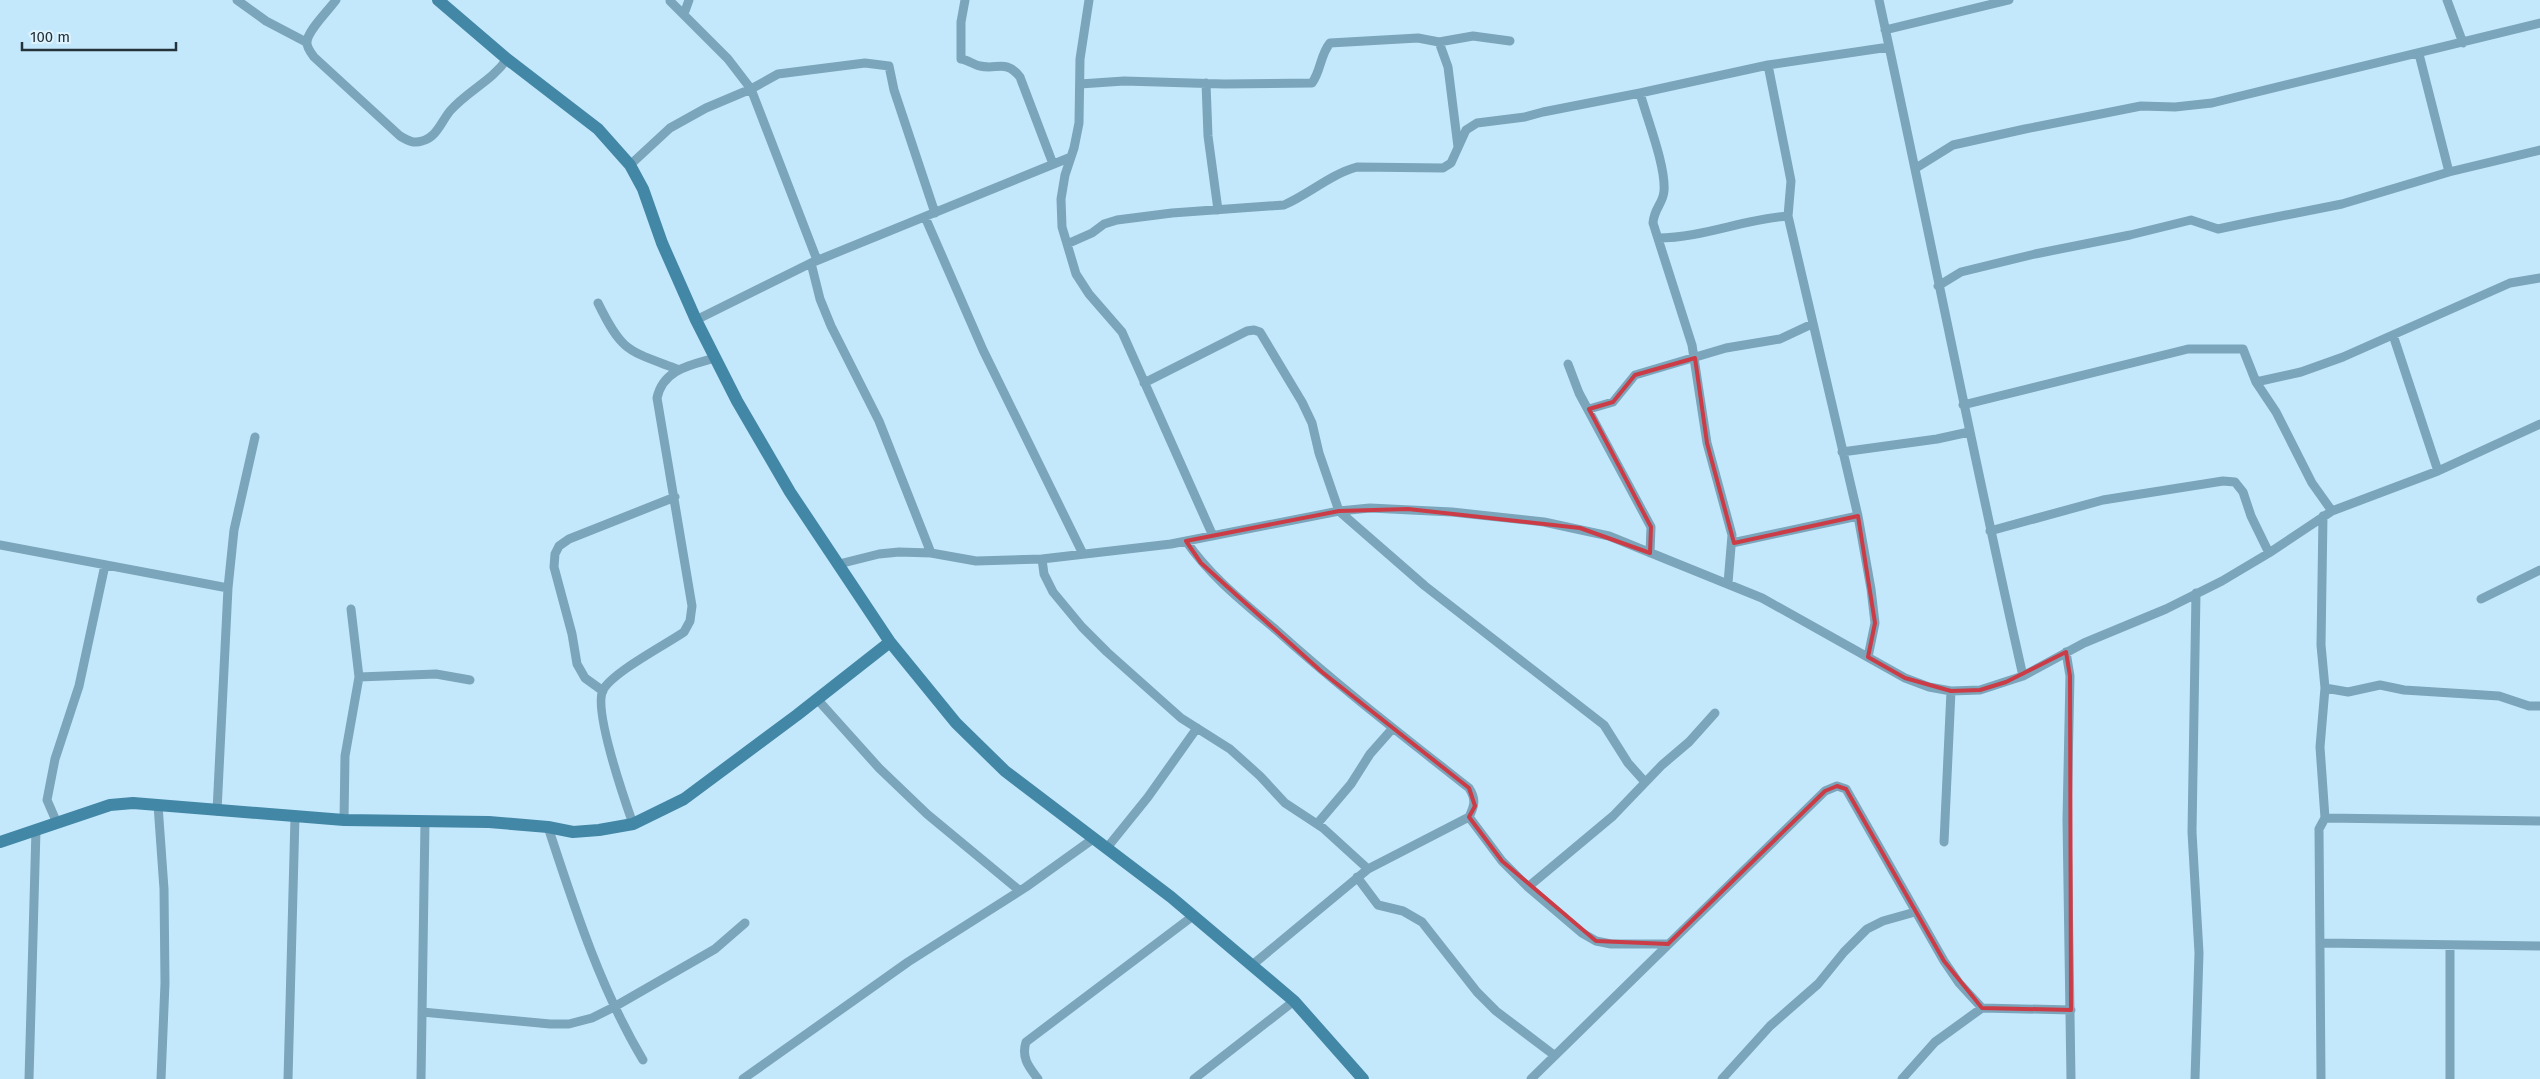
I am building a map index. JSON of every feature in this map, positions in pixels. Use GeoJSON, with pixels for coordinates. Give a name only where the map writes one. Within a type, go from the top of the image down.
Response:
{"type":"FeatureCollection","features":[{"type":"Feature","properties":{"kind":"street"},"geometry":{"type":"LineString","coordinates":[[237,0],[266,21],[306,42],[314,57],[400,136],[410,142],[422,141],[434,135],[463,97],[485,82],[502,67],[506,59]]}},
{"type":"Feature","properties":{"kind":"street"},"geometry":{"type":"LineString","coordinates":[[306,42],[310,33],[336,0]]}},
{"type":"Feature","properties":{"kind":"street"},"geometry":{"type":"LineString","coordinates":[[438,0],[506,59],[598,129],[630,165],[643,189],[662,244],[696,320],[737,401],[790,492],[890,642],[956,723],[979,748],[1005,771],[1193,916],[1294,1001],[1364,1079]]}},
{"type":"Feature","properties":{"kind":"street"},"geometry":{"type":"LineString","coordinates":[[670,0],[728,59],[751,89],[814,262],[820,299],[831,326],[879,421],[931,553]]}},
{"type":"Feature","properties":{"kind":"street"},"geometry":{"type":"LineString","coordinates":[[684,14],[689,0]]}},
{"type":"Feature","properties":{"kind":"street"},"geometry":{"type":"LineString","coordinates":[[965,0],[961,22],[962,59],[979,66],[1003,66],[1014,69],[1020,77],[1054,164]]}},
{"type":"Feature","properties":{"kind":"street"},"geometry":{"type":"LineString","coordinates":[[1089,0],[1080,59],[1079,123],[1065,175],[1061,200],[1062,227],[1076,274],[1089,294],[1122,332],[1213,536]]}},
{"type":"Feature","properties":{"kind":"street"},"geometry":{"type":"LineString","coordinates":[[1879,0],[1916,168],[1963,405],[2023,676]]}},
{"type":"Feature","properties":{"kind":"street"},"geometry":{"type":"LineString","coordinates":[[1885,30],[2008,0]]}},
{"type":"Feature","properties":{"kind":"street"},"geometry":{"type":"LineString","coordinates":[[2447,0],[2463,42]]}},
{"type":"Feature","properties":{"kind":"street"},"geometry":{"type":"LineString","coordinates":[[1916,168],[1953,145],[2141,106],[2175,107],[2212,103],[2540,24]]}},
{"type":"Feature","properties":{"kind":"street"},"geometry":{"type":"LineString","coordinates":[[1080,84],[1124,81],[1312,83],[1316,77],[1324,50],[1330,43],[1418,38],[1438,42],[1474,36],[1510,40]]}},
{"type":"Feature","properties":{"kind":"street"},"geometry":{"type":"LineString","coordinates":[[1438,42],[1448,67],[1458,147]]}},
{"type":"Feature","properties":{"kind":"street"},"geometry":{"type":"LineString","coordinates":[[1068,244],[1092,233],[1104,224],[1117,220],[1284,205],[1300,198],[1345,170],[1357,167],[1443,168],[1451,163],[1466,130],[1477,123],[1525,117],[1768,65],[1889,47]]}},
{"type":"Feature","properties":{"kind":"street"},"geometry":{"type":"LineString","coordinates":[[2418,54],[2449,172]]}},
{"type":"Feature","properties":{"kind":"street"},"geometry":{"type":"LineString","coordinates":[[630,165],[670,128],[706,108],[751,89],[778,74],[802,69],[865,63],[889,66],[894,90],[935,213]]}},
{"type":"Feature","properties":{"kind":"street"},"geometry":{"type":"LineString","coordinates":[[1768,65],[1791,181],[1788,216],[1858,516],[1875,623],[1868,656]]}},
{"type":"Feature","properties":{"kind":"street"},"geometry":{"type":"LineString","coordinates":[[1206,83],[1208,136],[1218,210]]}},
{"type":"Feature","properties":{"kind":"street"},"geometry":{"type":"LineString","coordinates":[[1640,93],[1664,178],[1662,200],[1654,211],[1654,223],[1695,358],[1707,442],[1728,512],[1732,543],[1728,583]]}},
{"type":"Feature","properties":{"kind":"street"},"geometry":{"type":"LineString","coordinates":[[1938,286],[1961,272],[2035,254],[2130,235],[2191,220],[2218,229],[2342,204],[2449,172],[2540,150]]}},
{"type":"Feature","properties":{"kind":"street"},"geometry":{"type":"LineString","coordinates":[[696,320],[814,262],[1071,157]]}},
{"type":"Feature","properties":{"kind":"street"},"geometry":{"type":"LineString","coordinates":[[1658,238],[1677,238],[1764,217],[1788,216]]}},
{"type":"Feature","properties":{"kind":"street"},"geometry":{"type":"LineString","coordinates":[[925,217],[983,350],[1083,554]]}},
{"type":"Feature","properties":{"kind":"street"},"geometry":{"type":"LineString","coordinates":[[2256,382],[2301,372],[2394,335],[2510,283],[2540,278]]}},
{"type":"Feature","properties":{"kind":"street"},"geometry":{"type":"LineString","coordinates":[[598,303],[614,334],[625,347],[677,369]]}},
{"type":"Feature","properties":{"kind":"street"},"geometry":{"type":"LineString","coordinates":[[1588,409],[1613,402],[1635,374],[1726,348],[1780,339],[1812,324]]}},
{"type":"Feature","properties":{"kind":"street"},"geometry":{"type":"LineString","coordinates":[[1144,383],[1248,331],[1260,332],[1302,402],[1312,423],[1319,453],[1339,511],[1425,586],[1604,725],[1628,763],[1645,782]]}},
{"type":"Feature","properties":{"kind":"street"},"geometry":{"type":"LineString","coordinates":[[2394,335],[2438,471]]}},
{"type":"Feature","properties":{"kind":"street"},"geometry":{"type":"LineString","coordinates":[[1963,405],[2188,349],[2243,349],[2256,382],[2276,412],[2312,482],[2332,511]]}},
{"type":"Feature","properties":{"kind":"street"},"geometry":{"type":"LineString","coordinates":[[633,824],[616,773],[607,736],[602,706],[602,691],[614,678],[684,632],[690,621],[692,606],[657,398],[659,388],[677,369],[715,358]]}},
{"type":"Feature","properties":{"kind":"street"},"geometry":{"type":"LineString","coordinates":[[1568,364],[1588,409],[1651,527],[1650,553]]}},
{"type":"Feature","properties":{"kind":"street"},"geometry":{"type":"LineString","coordinates":[[839,564],[879,554],[899,552],[931,553],[976,561],[1042,559],[1186,541],[1339,511],[1370,508],[1408,509],[1544,522],[1609,536],[1728,583],[1762,598],[1904,678],[1929,687],[1951,691],[1980,690],[2023,676],[2066,652],[2128,623],[2166,609],[2269,553],[2332,511],[2438,471],[2540,424]]}},
{"type":"Feature","properties":{"kind":"street"},"geometry":{"type":"LineString","coordinates":[[1842,452],[1922,442],[1969,432]]}},
{"type":"Feature","properties":{"kind":"street"},"geometry":{"type":"LineString","coordinates":[[217,811],[228,588],[234,530],[255,437]]}},
{"type":"Feature","properties":{"kind":"street"},"geometry":{"type":"LineString","coordinates":[[1990,531],[2103,500],[2223,481],[2235,482],[2243,492],[2251,516],[2269,553]]}},
{"type":"Feature","properties":{"kind":"street"},"geometry":{"type":"LineString","coordinates":[[602,691],[586,678],[577,664],[572,634],[554,567],[555,554],[559,546],[569,539],[675,497]]}},
{"type":"Feature","properties":{"kind":"street"},"geometry":{"type":"LineString","coordinates":[[1732,543],[1858,516]]}},
{"type":"Feature","properties":{"kind":"street"},"geometry":{"type":"LineString","coordinates":[[2321,1079],[2322,943],[2319,829],[2325,818],[2320,747],[2325,688],[2321,646],[2323,516]]}},
{"type":"Feature","properties":{"kind":"street"},"geometry":{"type":"LineString","coordinates":[[1186,541],[1201,563],[1229,590],[1322,672],[1469,788],[1474,796],[1475,806],[1469,817],[1368,868],[1251,966]]}},
{"type":"Feature","properties":{"kind":"street"},"geometry":{"type":"LineString","coordinates":[[0,545],[228,588]]}},
{"type":"Feature","properties":{"kind":"street"},"geometry":{"type":"LineString","coordinates":[[1042,559],[1044,574],[1053,592],[1082,627],[1181,718],[1230,749],[1260,776],[1285,803],[1317,824],[1368,868]]}},
{"type":"Feature","properties":{"kind":"street"},"geometry":{"type":"LineString","coordinates":[[57,823],[47,800],[54,759],[79,686],[105,565]]}},
{"type":"Feature","properties":{"kind":"street"},"geometry":{"type":"LineString","coordinates":[[2481,599],[2540,570]]}},
{"type":"Feature","properties":{"kind":"street"},"geometry":{"type":"LineString","coordinates":[[2195,1079],[2199,953],[2192,832],[2196,593]]}},
{"type":"Feature","properties":{"kind":"street"},"geometry":{"type":"LineString","coordinates":[[344,820],[345,756],[359,677],[351,609]]}},
{"type":"Feature","properties":{"kind":"street"},"geometry":{"type":"LineString","coordinates":[[0,842],[110,805],[158,805],[344,820],[489,822],[548,827],[573,832],[633,824],[684,799],[890,642]]}},
{"type":"Feature","properties":{"kind":"street"},"geometry":{"type":"LineString","coordinates":[[2066,652],[2070,676],[2067,820],[2071,1079]]}},
{"type":"Feature","properties":{"kind":"street"},"geometry":{"type":"LineString","coordinates":[[359,677],[436,674],[470,680]]}},
{"type":"Feature","properties":{"kind":"street"},"geometry":{"type":"LineString","coordinates":[[2325,688],[2348,692],[2380,685],[2404,690],[2499,696],[2529,706],[2540,706]]}},
{"type":"Feature","properties":{"kind":"street"},"geometry":{"type":"LineString","coordinates":[[1944,842],[1951,691]]}},
{"type":"Feature","properties":{"kind":"street"},"geometry":{"type":"LineString","coordinates":[[817,699],[879,768],[1020,891]]}},
{"type":"Feature","properties":{"kind":"street"},"geometry":{"type":"LineString","coordinates":[[1528,887],[1612,816],[1645,782],[1689,742],[1715,713]]}},
{"type":"Feature","properties":{"kind":"street"},"geometry":{"type":"LineString","coordinates":[[1106,849],[1148,797],[1197,728]]}},
{"type":"Feature","properties":{"kind":"street"},"geometry":{"type":"LineString","coordinates":[[1317,824],[1351,784],[1370,754],[1393,728]]}},
{"type":"Feature","properties":{"kind":"street"},"geometry":{"type":"LineString","coordinates":[[1531,1079],[1668,944],[1782,836],[1825,791],[1837,786],[1846,789],[1915,912],[1959,983],[1982,1008]]}},
{"type":"Feature","properties":{"kind":"street"},"geometry":{"type":"LineString","coordinates":[[158,805],[164,889],[165,983],[161,1079]]}},
{"type":"Feature","properties":{"kind":"street"},"geometry":{"type":"LineString","coordinates":[[288,1079],[294,816]]}},
{"type":"Feature","properties":{"kind":"street"},"geometry":{"type":"LineString","coordinates":[[1469,817],[1502,861],[1528,887],[1582,933],[1596,941],[1611,944],[1668,944]]}},
{"type":"Feature","properties":{"kind":"street"},"geometry":{"type":"LineString","coordinates":[[2325,818],[2540,821]]}},
{"type":"Feature","properties":{"kind":"street"},"geometry":{"type":"LineString","coordinates":[[421,1079],[425,822]]}},
{"type":"Feature","properties":{"kind":"street"},"geometry":{"type":"LineString","coordinates":[[548,827],[570,892],[614,1007],[643,1060]]}},
{"type":"Feature","properties":{"kind":"street"},"geometry":{"type":"LineString","coordinates":[[29,1079],[36,830]]}},
{"type":"Feature","properties":{"kind":"street"},"geometry":{"type":"LineString","coordinates":[[743,1079],[908,962],[1020,891],[1093,839]]}},
{"type":"Feature","properties":{"kind":"street"},"geometry":{"type":"LineString","coordinates":[[1357,877],[1378,905],[1403,911],[1422,922],[1477,992],[1496,1011],[1554,1055]]}},
{"type":"Feature","properties":{"kind":"street"},"geometry":{"type":"LineString","coordinates":[[1722,1079],[1770,1026],[1818,984],[1844,952],[1867,929],[1883,921],[1915,912]]}},
{"type":"Feature","properties":{"kind":"street"},"geometry":{"type":"LineString","coordinates":[[1038,1079],[1026,1063],[1023,1051],[1026,1042],[1193,916]]}},
{"type":"Feature","properties":{"kind":"street"},"geometry":{"type":"LineString","coordinates":[[422,1012],[550,1024],[569,1024],[592,1018],[715,949],[745,923]]}},
{"type":"Feature","properties":{"kind":"street"},"geometry":{"type":"LineString","coordinates":[[2322,943],[2450,947],[2540,946]]}},
{"type":"Feature","properties":{"kind":"street"},"geometry":{"type":"LineString","coordinates":[[2450,947],[2450,1079]]}},
{"type":"Feature","properties":{"kind":"street"},"geometry":{"type":"LineString","coordinates":[[1194,1079],[1294,1001]]}},
{"type":"Feature","properties":{"kind":"street"},"geometry":{"type":"LineString","coordinates":[[1902,1079],[1935,1042],[1982,1008],[2070,1010]]}},
{"type":"Feature","properties":{"kind":"highlighted area"},"geometry":{"type":"Polygon","coordinates":[[[1695,358],[1707,443],[1734,543],[1858,516],[1875,623],[1868,657],[1905,678],[1951,691],[1980,690],[2006,682],[2066,652],[2070,676],[2071,1010],[1982,1008],[1944,961],[1846,789],[1837,786],[1825,791],[1668,944],[1596,941],[1502,861],[1469,817],[1475,806],[1469,788],[1322,672],[1201,563],[1186,541],[1339,511],[1408,509],[1580,528],[1650,553],[1651,527],[1589,409],[1613,402],[1635,375],[1695,358]]]}}]}
